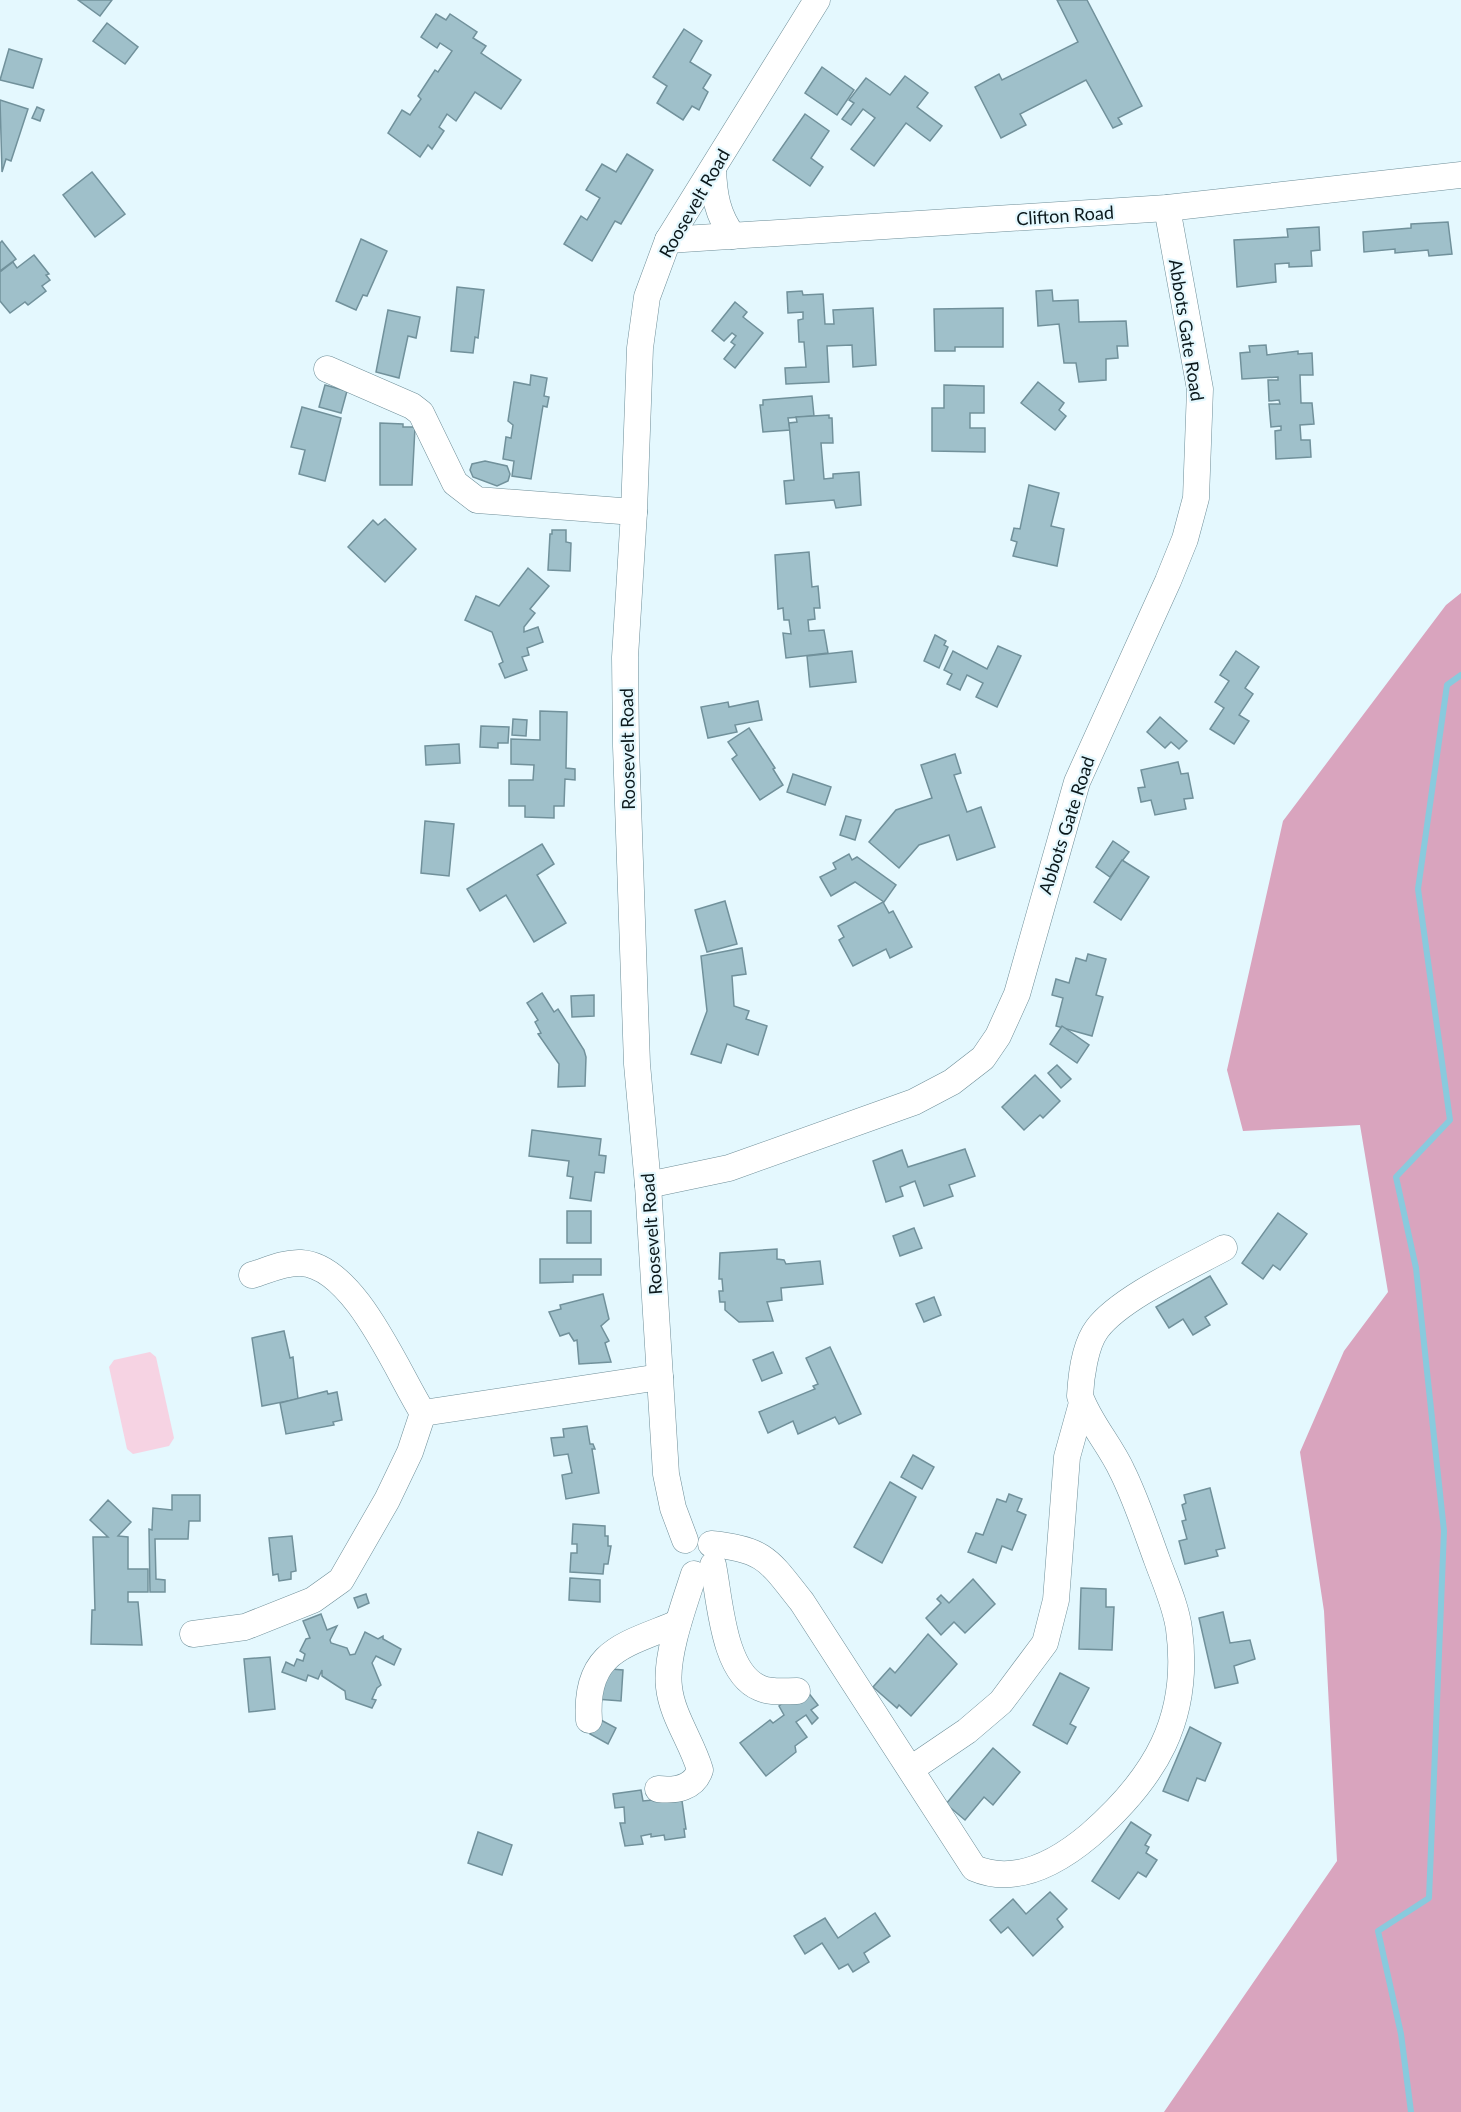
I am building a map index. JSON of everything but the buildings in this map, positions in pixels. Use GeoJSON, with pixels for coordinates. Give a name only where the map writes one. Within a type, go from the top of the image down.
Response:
{"type":"FeatureCollection","features":[{"type":"Feature","properties":{"kind":"street","name":"Roosevelt Road"},"geometry":{"type":"LineString","coordinates":[[685,1540],[673,1508],[666,1474],[648,1185],[637,1064],[625,657],[642,329],[647,297],[668,240],[713,169],[807,6]]}},
{"type":"Feature","properties":{"kind":"street"},"geometry":{"type":"LineString","coordinates":[[713,169],[714,194],[720,216],[733,236]]}},
{"type":"Feature","properties":{"kind":"street","name":"Clifton Road"},"geometry":{"type":"LineString","coordinates":[[668,240],[1167,208],[1461,175]]}},
{"type":"Feature","properties":{"kind":"street","name":"Abbots Gate Road"},"geometry":{"type":"LineString","coordinates":[[648,1185],[729,1168],[914,1102],[952,1082],[983,1058],[998,1036],[1017,994],[1077,782],[1168,581],[1185,539],[1196,498],[1200,389],[1167,208]]}},
{"type":"Feature","properties":{"kind":"street"},"geometry":{"type":"LineString","coordinates":[[327,369],[412,406],[427,422],[455,483],[477,500],[634,512]]}},
{"type":"Feature","properties":{"kind":"street"},"geometry":{"type":"LineString","coordinates":[[797,1691],[775,1692],[760,1688],[738,1671],[731,1652],[706,1561],[698,1537],[685,1540],[680,1546],[678,1561],[681,1567],[706,1561],[748,1550],[771,1563],[802,1602],[974,1868],[991,1874],[1008,1874],[1050,1864],[1083,1840],[1122,1806],[1144,1780],[1164,1748],[1173,1724],[1179,1690],[1181,1659],[1179,1627],[1124,1473],[1080,1396],[1083,1371],[1095,1331],[1103,1322],[1164,1281],[1224,1248]]}},
{"type":"Feature","properties":{"kind":"street"},"geometry":{"type":"LineString","coordinates":[[193,1634],[244,1627],[313,1600],[341,1580],[387,1500],[410,1452],[423,1413],[360,1305],[338,1281],[310,1264],[299,1263],[252,1275]]}},
{"type":"Feature","properties":{"kind":"street"},"geometry":{"type":"LineString","coordinates":[[423,1413],[660,1377]]}},
{"type":"Feature","properties":{"kind":"street"},"geometry":{"type":"LineString","coordinates":[[911,1769],[967,1731],[1001,1702],[1045,1643],[1056,1600],[1067,1457],[1083,1403]]}},
{"type":"Feature","properties":{"kind":"street"},"geometry":{"type":"LineString","coordinates":[[658,1789],[682,1788],[691,1784],[696,1780],[700,1770],[669,1689],[669,1668],[678,1623],[706,1561]]}},
{"type":"Feature","properties":{"kind":"street"},"geometry":{"type":"LineString","coordinates":[[589,1720],[592,1681],[603,1659],[678,1623]]}},
{"type":"Feature","properties":{"kind":"shaded area"},"geometry":{"type":"Polygon","coordinates":[[[1461,593],[1461,2112],[1164,2112],[1337,1861],[1324,1611],[1300,1452],[1344,1351],[1388,1292],[1360,1125],[1243,1131],[1227,1070],[1283,821],[1446,605],[1461,593]]]}},
{"type":"Feature","properties":{"kind":"shaded area"},"geometry":{"type":"Polygon","coordinates":[[[150,1352],[156,1357],[174,1438],[169,1446],[133,1454],[127,1449],[109,1367],[114,1360],[150,1352]]]}},
{"type":"Feature","properties":{"kind":"waterway"},"geometry":{"type":"LineString","coordinates":[[1411,2112],[1401,2034],[1378,1931],[1429,1898],[1444,1531],[1416,1268],[1396,1177],[1450,1120],[1418,889],[1447,685],[1461,675]]}}]}
